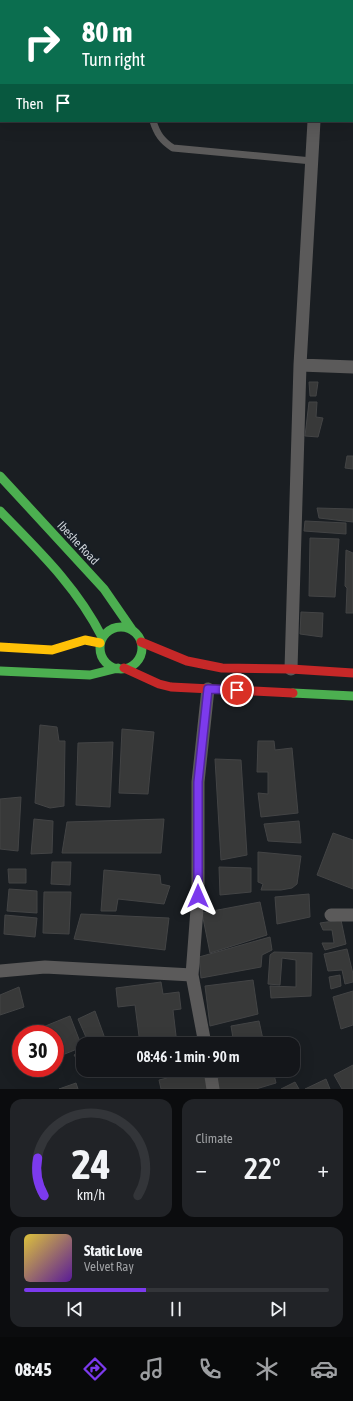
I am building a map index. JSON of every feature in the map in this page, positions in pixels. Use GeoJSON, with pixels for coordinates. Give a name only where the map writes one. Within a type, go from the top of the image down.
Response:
{"type":"FeatureCollection","features":[{"type":"Feature","properties":{"kind":"main road","name":"Ibeshe Road"},"geometry":{"type":"LineString","coordinates":[[0,476],[104,589],[133,630]]}},
{"type":"Feature","properties":{"kind":"main road"},"geometry":{"type":"LineString","coordinates":[[0,511],[66,580],[84,603],[101,640],[101,656],[105,662],[159,684],[171,687],[353,696]]}},
{"type":"Feature","properties":{"kind":"main road"},"geometry":{"type":"LineString","coordinates":[[0,647],[52,650],[85,640],[101,640],[113,628],[120,627],[133,630],[141,642],[142,649],[136,661],[121,668],[90,675],[0,671]]}},
{"type":"Feature","properties":{"kind":"main road"},"geometry":{"type":"LineString","coordinates":[[141,642],[187,661],[222,668],[291,669],[353,674]]}},
{"type":"Feature","properties":{"kind":"street"},"geometry":{"type":"LineString","coordinates":[[291,669],[300,365],[314,122]]}},
{"type":"Feature","properties":{"kind":"street"},"geometry":{"type":"LineString","coordinates":[[300,365],[353,367]]}},
{"type":"Feature","properties":{"kind":"street"},"geometry":{"type":"LineString","coordinates":[[204,1037],[192,975],[198,896],[198,782],[208,689]]}},
{"type":"Feature","properties":{"kind":"street"},"geometry":{"type":"LineString","coordinates":[[331,915],[353,915]]}},
{"type":"Feature","properties":{"kind":"street"},"geometry":{"type":"LineString","coordinates":[[0,971],[45,968],[192,975]]}},
{"type":"Feature","properties":{"kind":"street"},"geometry":{"type":"LineString","coordinates":[[211,1077],[213,1089]]}},
{"type":"Feature","properties":{"kind":"lane"},"geometry":{"type":"LineString","coordinates":[[153,122],[156,130],[163,141],[173,148],[312,161]]}},
{"type":"Feature","properties":{"kind":"building"},"geometry":{"type":"Polygon","coordinates":[[[309,382],[318,382],[316,396],[310,396],[309,382]]]}},
{"type":"Feature","properties":{"kind":"building"},"geometry":{"type":"Polygon","coordinates":[[[309,402],[317,402],[316,417],[323,418],[318,437],[305,436],[309,402]]]}},
{"type":"Feature","properties":{"kind":"building"},"geometry":{"type":"Polygon","coordinates":[[[347,456],[353,456],[353,469],[345,468],[347,456]]]}},
{"type":"Feature","properties":{"kind":"building"},"geometry":{"type":"Polygon","coordinates":[[[317,508],[353,509],[353,522],[319,518],[317,508]]]}},
{"type":"Feature","properties":{"kind":"building"},"geometry":{"type":"Polygon","coordinates":[[[305,521],[346,523],[346,534],[304,531],[305,521]]]}},
{"type":"Feature","properties":{"kind":"building"},"geometry":{"type":"Polygon","coordinates":[[[310,538],[339,539],[335,597],[309,596],[310,538]]]}},
{"type":"Feature","properties":{"kind":"building"},"geometry":{"type":"Polygon","coordinates":[[[346,550],[353,553],[353,613],[346,613],[346,550]]]}},
{"type":"Feature","properties":{"kind":"building"},"geometry":{"type":"Polygon","coordinates":[[[301,612],[323,613],[322,637],[300,634],[301,612]]]}},
{"type":"Feature","properties":{"kind":"building"},"geometry":{"type":"Polygon","coordinates":[[[40,725],[57,727],[59,741],[65,741],[64,806],[50,808],[35,803],[40,725]]]}},
{"type":"Feature","properties":{"kind":"building"},"geometry":{"type":"Polygon","coordinates":[[[122,729],[154,732],[148,794],[119,793],[122,729]]]}},
{"type":"Feature","properties":{"kind":"building"},"geometry":{"type":"Polygon","coordinates":[[[258,741],[274,741],[275,750],[292,748],[298,813],[261,817],[258,793],[268,794],[268,772],[257,772],[258,741]]]}},
{"type":"Feature","properties":{"kind":"building"},"geometry":{"type":"Polygon","coordinates":[[[113,742],[110,807],[76,805],[78,743],[113,742]]]}},
{"type":"Feature","properties":{"kind":"building"},"geometry":{"type":"Polygon","coordinates":[[[215,759],[241,760],[247,855],[221,860],[215,759]]]}},
{"type":"Feature","properties":{"kind":"building"},"geometry":{"type":"Polygon","coordinates":[[[21,797],[18,851],[0,849],[0,799],[21,797]]]}},
{"type":"Feature","properties":{"kind":"building"},"geometry":{"type":"Polygon","coordinates":[[[34,819],[53,821],[52,853],[31,854],[34,819]]]}},
{"type":"Feature","properties":{"kind":"building"},"geometry":{"type":"Polygon","coordinates":[[[164,819],[161,853],[62,853],[67,822],[164,819]]]}},
{"type":"Feature","properties":{"kind":"building"},"geometry":{"type":"Polygon","coordinates":[[[299,821],[301,843],[268,841],[264,824],[299,821]]]}},
{"type":"Feature","properties":{"kind":"building"},"geometry":{"type":"Polygon","coordinates":[[[333,833],[353,840],[353,889],[317,875],[333,833]]]}},
{"type":"Feature","properties":{"kind":"building"},"geometry":{"type":"Polygon","coordinates":[[[258,852],[301,856],[297,884],[292,888],[281,890],[261,890],[263,884],[258,882],[258,852]]]}},
{"type":"Feature","properties":{"kind":"building"},"geometry":{"type":"Polygon","coordinates":[[[52,862],[71,862],[70,885],[51,884],[52,862]]]}},
{"type":"Feature","properties":{"kind":"building"},"geometry":{"type":"Polygon","coordinates":[[[219,867],[251,868],[251,892],[220,895],[219,867]]]}},
{"type":"Feature","properties":{"kind":"building"},"geometry":{"type":"Polygon","coordinates":[[[8,869],[26,869],[26,883],[9,883],[8,869]]]}},
{"type":"Feature","properties":{"kind":"building"},"geometry":{"type":"Polygon","coordinates":[[[104,870],[160,875],[161,884],[170,886],[164,904],[118,899],[116,911],[101,911],[104,870]]]}},
{"type":"Feature","properties":{"kind":"building"},"geometry":{"type":"Polygon","coordinates":[[[9,889],[37,891],[37,913],[7,911],[9,889]]]}},
{"type":"Feature","properties":{"kind":"building"},"geometry":{"type":"Polygon","coordinates":[[[44,892],[71,892],[69,934],[43,933],[44,892]]]}},
{"type":"Feature","properties":{"kind":"building"},"geometry":{"type":"Polygon","coordinates":[[[309,894],[310,917],[277,924],[275,897],[309,894]]]}},
{"type":"Feature","properties":{"kind":"building"},"geometry":{"type":"Polygon","coordinates":[[[260,902],[267,935],[210,953],[202,913],[260,902]]]}},
{"type":"Feature","properties":{"kind":"building"},"geometry":{"type":"Polygon","coordinates":[[[81,914],[169,918],[165,950],[74,939],[81,914]]]}},
{"type":"Feature","properties":{"kind":"building"},"geometry":{"type":"Polygon","coordinates":[[[5,915],[37,918],[35,937],[4,934],[5,915]]]}},
{"type":"Feature","properties":{"kind":"building"},"geometry":{"type":"Polygon","coordinates":[[[341,920],[346,944],[325,950],[322,943],[334,943],[332,930],[323,930],[320,923],[341,920]]]}},
{"type":"Feature","properties":{"kind":"building"},"geometry":{"type":"Polygon","coordinates":[[[270,937],[272,950],[262,955],[261,967],[201,978],[199,957],[270,937]]]}},
{"type":"Feature","properties":{"kind":"building"},"geometry":{"type":"Polygon","coordinates":[[[347,949],[353,974],[353,982],[345,984],[342,970],[328,971],[324,954],[347,949]]]}},
{"type":"Feature","properties":{"kind":"building"},"geometry":{"type":"Polygon","coordinates":[[[274,952],[312,953],[311,996],[271,998],[270,986],[296,987],[296,960],[282,958],[280,985],[268,984],[270,955],[274,952]]]}},
{"type":"Feature","properties":{"kind":"building"},"geometry":{"type":"Polygon","coordinates":[[[340,975],[341,986],[331,989],[329,977],[340,975]]]}},
{"type":"Feature","properties":{"kind":"building"},"geometry":{"type":"Polygon","coordinates":[[[253,980],[258,1014],[210,1026],[205,986],[253,980]]]}},
{"type":"Feature","properties":{"kind":"building"},"geometry":{"type":"Polygon","coordinates":[[[161,982],[163,994],[179,992],[181,1009],[173,1010],[176,1037],[139,1037],[135,1005],[118,1007],[116,988],[161,982]]]}},
{"type":"Feature","properties":{"kind":"building"},"geometry":{"type":"Polygon","coordinates":[[[19,987],[24,1007],[0,1015],[0,995],[19,987]]]}},
{"type":"Feature","properties":{"kind":"building"},"geometry":{"type":"Polygon","coordinates":[[[353,991],[353,1025],[341,1029],[333,997],[353,991]]]}},
{"type":"Feature","properties":{"kind":"building"},"geometry":{"type":"Polygon","coordinates":[[[95,1011],[104,1037],[86,1037],[78,1019],[95,1011]]]}},
{"type":"Feature","properties":{"kind":"building"},"geometry":{"type":"Polygon","coordinates":[[[70,1016],[78,1037],[76,1037],[76,1049],[64,1054],[64,1025],[48,1025],[70,1016]]]}},
{"type":"Feature","properties":{"kind":"building"},"geometry":{"type":"Polygon","coordinates":[[[259,1021],[262,1037],[233,1037],[231,1026],[259,1021]]]}},
{"type":"Feature","properties":{"kind":"building"},"geometry":{"type":"Polygon","coordinates":[[[353,1065],[353,1089],[342,1089],[334,1075],[353,1065]]]}},
{"type":"Feature","properties":{"kind":"building"},"geometry":{"type":"Polygon","coordinates":[[[208,1077],[211,1089],[161,1089],[159,1080],[167,1078],[208,1077]]]}},
{"type":"Feature","properties":{"kind":"building"},"geometry":{"type":"Polygon","coordinates":[[[221,1077],[275,1077],[276,1083],[256,1089],[217,1089],[214,1079],[221,1077]]]}},
{"type":"Feature","properties":{"kind":"building"},"geometry":{"type":"Polygon","coordinates":[[[326,1079],[330,1089],[305,1089],[326,1079]]]}},
{"type":"Feature","properties":{"kind":"building"},"geometry":{"type":"Polygon","coordinates":[[[295,1082],[299,1089],[281,1089],[295,1082]]]}},
{"type":"Feature","properties":{"kind":"building"},"geometry":{"type":"Polygon","coordinates":[[[76,1083],[78,1089],[59,1089],[76,1083]]]}},
{"type":"Feature","properties":{"kind":"traffic: fast"},"geometry":{"type":"LineString","coordinates":[[0,476],[104,589],[133,631]]}},
{"type":"Feature","properties":{"kind":"traffic: fast"},"geometry":{"type":"LineString","coordinates":[[0,511],[69,585],[92,619],[102,637]]}},
{"type":"Feature","properties":{"kind":"traffic: fast"},"geometry":{"type":"LineString","coordinates":[[121,627],[136,633],[142,648],[136,663],[121,669],[106,663],[100,648],[106,633],[121,627]]}},
{"type":"Feature","properties":{"kind":"traffic: fast"},"geometry":{"type":"LineString","coordinates":[[0,671],[90,675],[118,668]]}},
{"type":"Feature","properties":{"kind":"traffic: fast"},"geometry":{"type":"LineString","coordinates":[[293,693],[353,696]]}},
{"type":"Feature","properties":{"kind":"traffic: slow"},"geometry":{"type":"LineString","coordinates":[[0,647],[52,650],[85,640],[100,643]]}},
{"type":"Feature","properties":{"kind":"traffic: jam"},"geometry":{"type":"LineString","coordinates":[[141,642],[187,661],[222,668],[291,669],[353,673]]}},
{"type":"Feature","properties":{"kind":"traffic: jam"},"geometry":{"type":"LineString","coordinates":[[124,668],[159,684],[171,687],[293,693]]}},
{"type":"Feature","properties":{"kind":"route"},"geometry":{"type":"LineString","coordinates":[[198,896],[198,782],[208,689],[237,690]]}}]}
